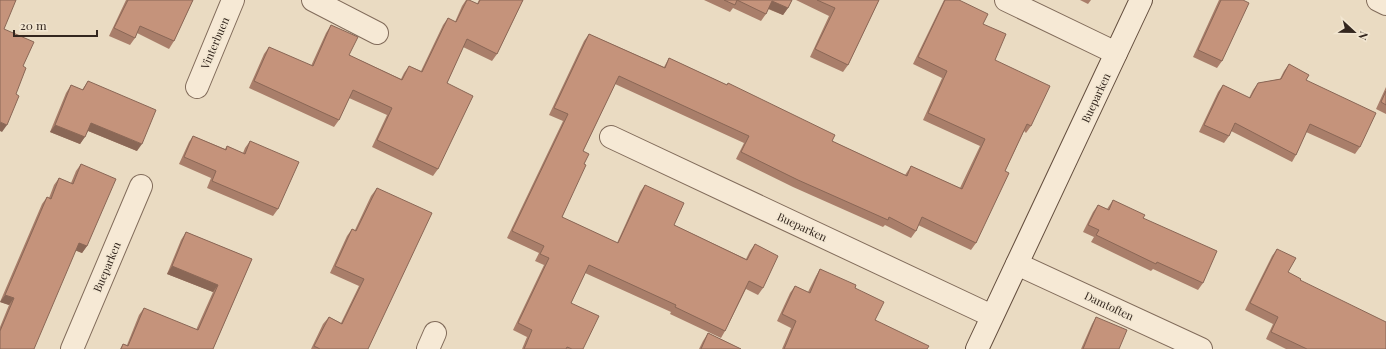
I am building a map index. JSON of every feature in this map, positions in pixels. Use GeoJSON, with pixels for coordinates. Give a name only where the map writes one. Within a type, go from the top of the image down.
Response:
{"type":"FeatureCollection","features":[{"type":"Feature","properties":{"kind":"street","name":"Vinterbuen"},"geometry":{"type":"LineString","coordinates":[[197,87],[233,0]]}},
{"type":"Feature","properties":{"kind":"street"},"geometry":{"type":"LineString","coordinates":[[313,0],[377,33]]}},
{"type":"Feature","properties":{"kind":"street"},"geometry":{"type":"LineString","coordinates":[[1006,0],[1116,54]]}},
{"type":"Feature","properties":{"kind":"street","name":"Bueparken"},"geometry":{"type":"LineString","coordinates":[[977,349],[1141,0]]}},
{"type":"Feature","properties":{"kind":"street"},"geometry":{"type":"LineString","coordinates":[[1378,0],[1386,4]]}},
{"type":"Feature","properties":{"kind":"street","name":"Bueparken"},"geometry":{"type":"LineString","coordinates":[[611,137],[992,316]]}},
{"type":"Feature","properties":{"kind":"street","name":"Bueparken"},"geometry":{"type":"LineString","coordinates":[[72,349],[141,186]]}},
{"type":"Feature","properties":{"kind":"street","name":"Damtoften"},"geometry":{"type":"LineString","coordinates":[[1017,264],[1201,349]]}},
{"type":"Feature","properties":{"kind":"building"},"geometry":{"type":"Polygon","coordinates":[[[0,0],[16,0],[4,29],[34,42],[23,66],[26,68],[16,94],[19,96],[7,125],[0,122],[0,0]]]}},
{"type":"Feature","properties":{"kind":"building"},"geometry":{"type":"Polygon","coordinates":[[[128,0],[193,0],[174,41],[140,26],[135,38],[114,28],[128,0]]]}},
{"type":"Feature","properties":{"kind":"building"},"geometry":{"type":"Polygon","coordinates":[[[467,0],[478,4],[480,0],[523,0],[497,54],[467,39],[447,83],[473,96],[438,169],[377,140],[392,108],[353,90],[339,120],[254,81],[269,47],[313,66],[331,25],[358,37],[349,55],[402,80],[409,66],[422,72],[448,18],[456,22],[467,0]]]}},
{"type":"Feature","properties":{"kind":"building"},"geometry":{"type":"Polygon","coordinates":[[[724,0],[737,0],[735,5],[724,0]]]}},
{"type":"Feature","properties":{"kind":"building"},"geometry":{"type":"Polygon","coordinates":[[[737,0],[792,0],[788,8],[772,1],[766,14],[737,0]]]}},
{"type":"Feature","properties":{"kind":"building"},"geometry":{"type":"Polygon","coordinates":[[[817,0],[879,0],[848,65],[815,49],[835,8],[817,0]]]}},
{"type":"Feature","properties":{"kind":"building"},"geometry":{"type":"Polygon","coordinates":[[[945,0],[959,0],[988,14],[983,24],[1006,34],[995,60],[1050,86],[1031,126],[1027,124],[1005,171],[1009,173],[976,243],[922,217],[916,231],[889,217],[888,220],[798,180],[741,152],[749,136],[619,76],[583,151],[589,154],[584,164],[586,165],[562,217],[618,243],[645,185],[684,203],[674,225],[747,260],[755,244],[778,256],[763,288],[749,281],[725,331],[675,307],[676,305],[589,265],[571,303],[599,316],[583,349],[572,349],[567,347],[566,349],[524,349],[532,330],[518,323],[549,258],[540,254],[544,246],[512,231],[568,114],[554,108],[589,34],[665,68],[669,58],[727,85],[728,83],[835,135],[832,141],[907,176],[911,166],[962,189],[985,139],[928,113],[947,71],[918,57],[945,0]]]}},
{"type":"Feature","properties":{"kind":"building"},"geometry":{"type":"Polygon","coordinates":[[[1221,0],[1243,0],[1249,3],[1222,61],[1198,50],[1221,0]]]}},
{"type":"Feature","properties":{"kind":"building"},"geometry":{"type":"Polygon","coordinates":[[[1289,64],[1309,75],[1306,80],[1376,113],[1360,147],[1310,124],[1296,155],[1235,123],[1229,136],[1204,125],[1223,85],[1250,98],[1258,83],[1281,79],[1289,64]]]}},
{"type":"Feature","properties":{"kind":"building"},"geometry":{"type":"Polygon","coordinates":[[[88,81],[156,110],[142,144],[91,123],[85,137],[55,125],[71,85],[83,90],[88,81]]]}},
{"type":"Feature","properties":{"kind":"building"},"geometry":{"type":"Polygon","coordinates":[[[1386,91],[1386,105],[1381,102],[1386,91]]]}},
{"type":"Feature","properties":{"kind":"building"},"geometry":{"type":"Polygon","coordinates":[[[193,136],[226,150],[227,146],[245,154],[250,141],[299,162],[278,209],[212,181],[216,171],[184,157],[193,136]]]}},
{"type":"Feature","properties":{"kind":"building"},"geometry":{"type":"Polygon","coordinates":[[[81,164],[116,179],[87,246],[79,243],[34,349],[0,349],[0,331],[14,298],[5,295],[47,197],[51,199],[59,178],[73,184],[81,164]]]}},
{"type":"Feature","properties":{"kind":"building"},"geometry":{"type":"Polygon","coordinates":[[[377,188],[432,213],[368,349],[320,349],[314,346],[329,317],[342,324],[364,279],[335,266],[352,229],[356,231],[377,188]]]}},
{"type":"Feature","properties":{"kind":"building"},"geometry":{"type":"Polygon","coordinates":[[[1113,200],[1145,215],[1143,218],[1217,251],[1203,283],[1157,262],[1156,264],[1096,235],[1099,230],[1088,225],[1098,205],[1109,210],[1113,200]]]}},
{"type":"Feature","properties":{"kind":"building"},"geometry":{"type":"Polygon","coordinates":[[[186,232],[252,259],[213,349],[121,349],[123,344],[128,346],[144,308],[198,330],[218,285],[172,266],[186,232]]]}},
{"type":"Feature","properties":{"kind":"building"},"geometry":{"type":"Polygon","coordinates":[[[1277,249],[1296,258],[1288,272],[1301,279],[1300,280],[1386,322],[1386,349],[1307,349],[1271,332],[1278,317],[1250,303],[1277,249]]]}},
{"type":"Feature","properties":{"kind":"building"},"geometry":{"type":"Polygon","coordinates":[[[820,269],[856,285],[855,288],[884,302],[875,320],[929,346],[927,349],[784,349],[796,321],[782,314],[795,286],[810,293],[820,269]]]}},
{"type":"Feature","properties":{"kind":"building"},"geometry":{"type":"Polygon","coordinates":[[[1096,317],[1127,330],[1119,349],[1083,349],[1096,317]]]}},
{"type":"Feature","properties":{"kind":"building"},"geometry":{"type":"Polygon","coordinates":[[[708,333],[741,349],[701,349],[708,333]]]}}]}
